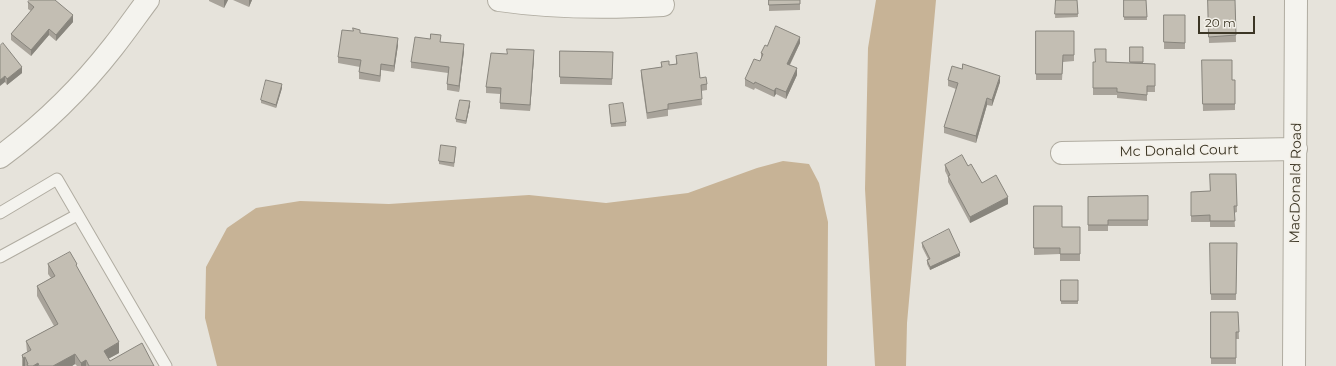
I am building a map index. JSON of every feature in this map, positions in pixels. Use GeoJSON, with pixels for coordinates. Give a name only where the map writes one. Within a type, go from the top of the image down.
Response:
{"type":"FeatureCollection","features":[{"type":"Feature","properties":{"kind":"street"},"geometry":{"type":"LineString","coordinates":[[0,157],[20,142],[70,96],[113,47],[148,0]]}},
{"type":"Feature","properties":{"kind":"street"},"geometry":{"type":"LineString","coordinates":[[499,0],[561,6],[624,7],[663,5]]}},
{"type":"Feature","properties":{"kind":"street","name":"MacDonald Road"},"geometry":{"type":"LineString","coordinates":[[1294,366],[1296,0]]}},
{"type":"Feature","properties":{"kind":"street","name":"Mc Donald Court"},"geometry":{"type":"LineString","coordinates":[[1062,153],[1296,149]]}},
{"type":"Feature","properties":{"kind":"lane"},"geometry":{"type":"LineString","coordinates":[[0,213],[56,179],[166,366]]}},
{"type":"Feature","properties":{"kind":"lane"},"geometry":{"type":"LineString","coordinates":[[0,256],[77,216]]}},
{"type":"Feature","properties":{"kind":"shaded area"},"geometry":{"type":"Polygon","coordinates":[[[876,0],[936,0],[907,323],[906,366],[875,366],[865,189],[868,48],[876,0]]]}},
{"type":"Feature","properties":{"kind":"shaded area"},"geometry":{"type":"Polygon","coordinates":[[[783,161],[809,164],[819,183],[828,222],[827,366],[217,366],[205,318],[206,267],[227,228],[256,208],[300,201],[389,204],[529,195],[606,203],[688,193],[757,168],[783,161]]]}},
{"type":"Feature","properties":{"kind":"building"},"geometry":{"type":"Polygon","coordinates":[[[30,0],[55,0],[73,15],[56,35],[49,29],[31,50],[11,34],[34,7],[28,2],[30,0]]]}},
{"type":"Feature","properties":{"kind":"building"},"geometry":{"type":"Polygon","coordinates":[[[769,0],[800,0],[800,4],[769,5],[769,0]]]}},
{"type":"Feature","properties":{"kind":"building"},"geometry":{"type":"Polygon","coordinates":[[[1056,0],[1077,0],[1078,14],[1055,14],[1056,0]]]}},
{"type":"Feature","properties":{"kind":"building"},"geometry":{"type":"Polygon","coordinates":[[[1124,0],[1146,0],[1147,17],[1124,17],[1124,0]]]}},
{"type":"Feature","properties":{"kind":"building"},"geometry":{"type":"Polygon","coordinates":[[[1208,0],[1235,0],[1236,35],[1209,37],[1208,0]]]}},
{"type":"Feature","properties":{"kind":"building"},"geometry":{"type":"Polygon","coordinates":[[[1164,15],[1185,15],[1185,43],[1164,42],[1164,15]]]}},
{"type":"Feature","properties":{"kind":"building"},"geometry":{"type":"Polygon","coordinates":[[[776,26],[800,37],[787,64],[797,68],[786,92],[776,88],[774,91],[745,79],[754,59],[760,61],[763,54],[761,53],[765,45],[767,46],[776,26]]]}},
{"type":"Feature","properties":{"kind":"building"},"geometry":{"type":"Polygon","coordinates":[[[353,28],[360,30],[360,33],[398,38],[394,66],[381,64],[380,76],[359,72],[361,60],[338,57],[342,30],[353,31],[353,28]]]}},
{"type":"Feature","properties":{"kind":"building"},"geometry":{"type":"Polygon","coordinates":[[[1036,31],[1074,31],[1074,55],[1063,55],[1062,74],[1036,74],[1036,31]]]}},
{"type":"Feature","properties":{"kind":"building"},"geometry":{"type":"Polygon","coordinates":[[[431,34],[441,35],[440,42],[464,44],[459,86],[447,84],[449,67],[411,62],[415,37],[430,39],[431,34]]]}},
{"type":"Feature","properties":{"kind":"building"},"geometry":{"type":"Polygon","coordinates":[[[3,43],[22,67],[7,79],[5,76],[0,80],[0,46],[3,43]]]}},
{"type":"Feature","properties":{"kind":"building"},"geometry":{"type":"Polygon","coordinates":[[[1130,47],[1143,47],[1143,62],[1130,62],[1130,47]]]}},
{"type":"Feature","properties":{"kind":"building"},"geometry":{"type":"Polygon","coordinates":[[[507,49],[534,50],[530,105],[500,103],[501,88],[486,87],[491,53],[507,54],[507,49]]]}},
{"type":"Feature","properties":{"kind":"building"},"geometry":{"type":"Polygon","coordinates":[[[1095,49],[1106,49],[1106,62],[1155,64],[1155,86],[1147,86],[1147,95],[1117,92],[1117,88],[1093,88],[1093,62],[1095,62],[1095,49]]]}},
{"type":"Feature","properties":{"kind":"building"},"geometry":{"type":"Polygon","coordinates":[[[560,51],[613,52],[612,79],[560,77],[560,51]]]}},
{"type":"Feature","properties":{"kind":"building"},"geometry":{"type":"Polygon","coordinates":[[[697,53],[700,78],[706,77],[707,84],[701,85],[702,99],[668,104],[668,109],[647,113],[641,70],[662,67],[661,62],[669,61],[669,65],[677,64],[676,56],[697,53]]]}},
{"type":"Feature","properties":{"kind":"building"},"geometry":{"type":"Polygon","coordinates":[[[1202,60],[1232,60],[1232,80],[1235,80],[1235,104],[1203,104],[1202,60]]]}},
{"type":"Feature","properties":{"kind":"building"},"geometry":{"type":"Polygon","coordinates":[[[963,64],[1000,76],[992,100],[987,98],[976,136],[944,127],[958,83],[948,80],[952,66],[962,69],[963,64]]]}},
{"type":"Feature","properties":{"kind":"building"},"geometry":{"type":"Polygon","coordinates":[[[266,80],[282,84],[276,105],[261,100],[266,80]]]}},
{"type":"Feature","properties":{"kind":"building"},"geometry":{"type":"Polygon","coordinates":[[[460,100],[470,101],[466,121],[456,119],[460,100]]]}},
{"type":"Feature","properties":{"kind":"building"},"geometry":{"type":"Polygon","coordinates":[[[623,103],[626,122],[611,124],[609,105],[623,103]]]}},
{"type":"Feature","properties":{"kind":"building"},"geometry":{"type":"Polygon","coordinates":[[[441,145],[456,147],[454,163],[439,161],[441,145]]]}},
{"type":"Feature","properties":{"kind":"building"},"geometry":{"type":"Polygon","coordinates":[[[962,155],[968,166],[971,164],[982,183],[996,175],[1008,197],[970,217],[948,176],[950,175],[945,165],[962,155]]]}},
{"type":"Feature","properties":{"kind":"building"},"geometry":{"type":"Polygon","coordinates":[[[1210,174],[1236,174],[1237,206],[1234,206],[1235,221],[1210,221],[1210,215],[1191,216],[1191,192],[1210,191],[1210,174]]]}},
{"type":"Feature","properties":{"kind":"building"},"geometry":{"type":"Polygon","coordinates":[[[1148,196],[1148,220],[1108,220],[1108,225],[1088,225],[1088,197],[1148,196]]]}},
{"type":"Feature","properties":{"kind":"building"},"geometry":{"type":"Polygon","coordinates":[[[1034,206],[1062,206],[1062,227],[1080,227],[1080,254],[1060,254],[1060,248],[1034,248],[1034,206]]]}},
{"type":"Feature","properties":{"kind":"building"},"geometry":{"type":"Polygon","coordinates":[[[949,229],[960,253],[930,267],[927,260],[930,259],[922,243],[949,229]]]}},
{"type":"Feature","properties":{"kind":"building"},"geometry":{"type":"Polygon","coordinates":[[[1210,243],[1237,243],[1236,294],[1211,294],[1210,243]]]}},
{"type":"Feature","properties":{"kind":"building"},"geometry":{"type":"Polygon","coordinates":[[[70,252],[119,342],[104,351],[110,361],[142,343],[154,366],[89,366],[86,360],[81,363],[75,354],[53,366],[39,366],[38,363],[33,366],[28,366],[25,357],[23,358],[22,355],[31,350],[26,341],[58,324],[37,286],[55,276],[48,264],[70,252]]]}},
{"type":"Feature","properties":{"kind":"building"},"geometry":{"type":"Polygon","coordinates":[[[1061,280],[1078,280],[1078,301],[1061,301],[1061,280]]]}},
{"type":"Feature","properties":{"kind":"building"},"geometry":{"type":"Polygon","coordinates":[[[1211,312],[1238,312],[1239,332],[1236,332],[1236,358],[1211,358],[1211,312]]]}}]}
